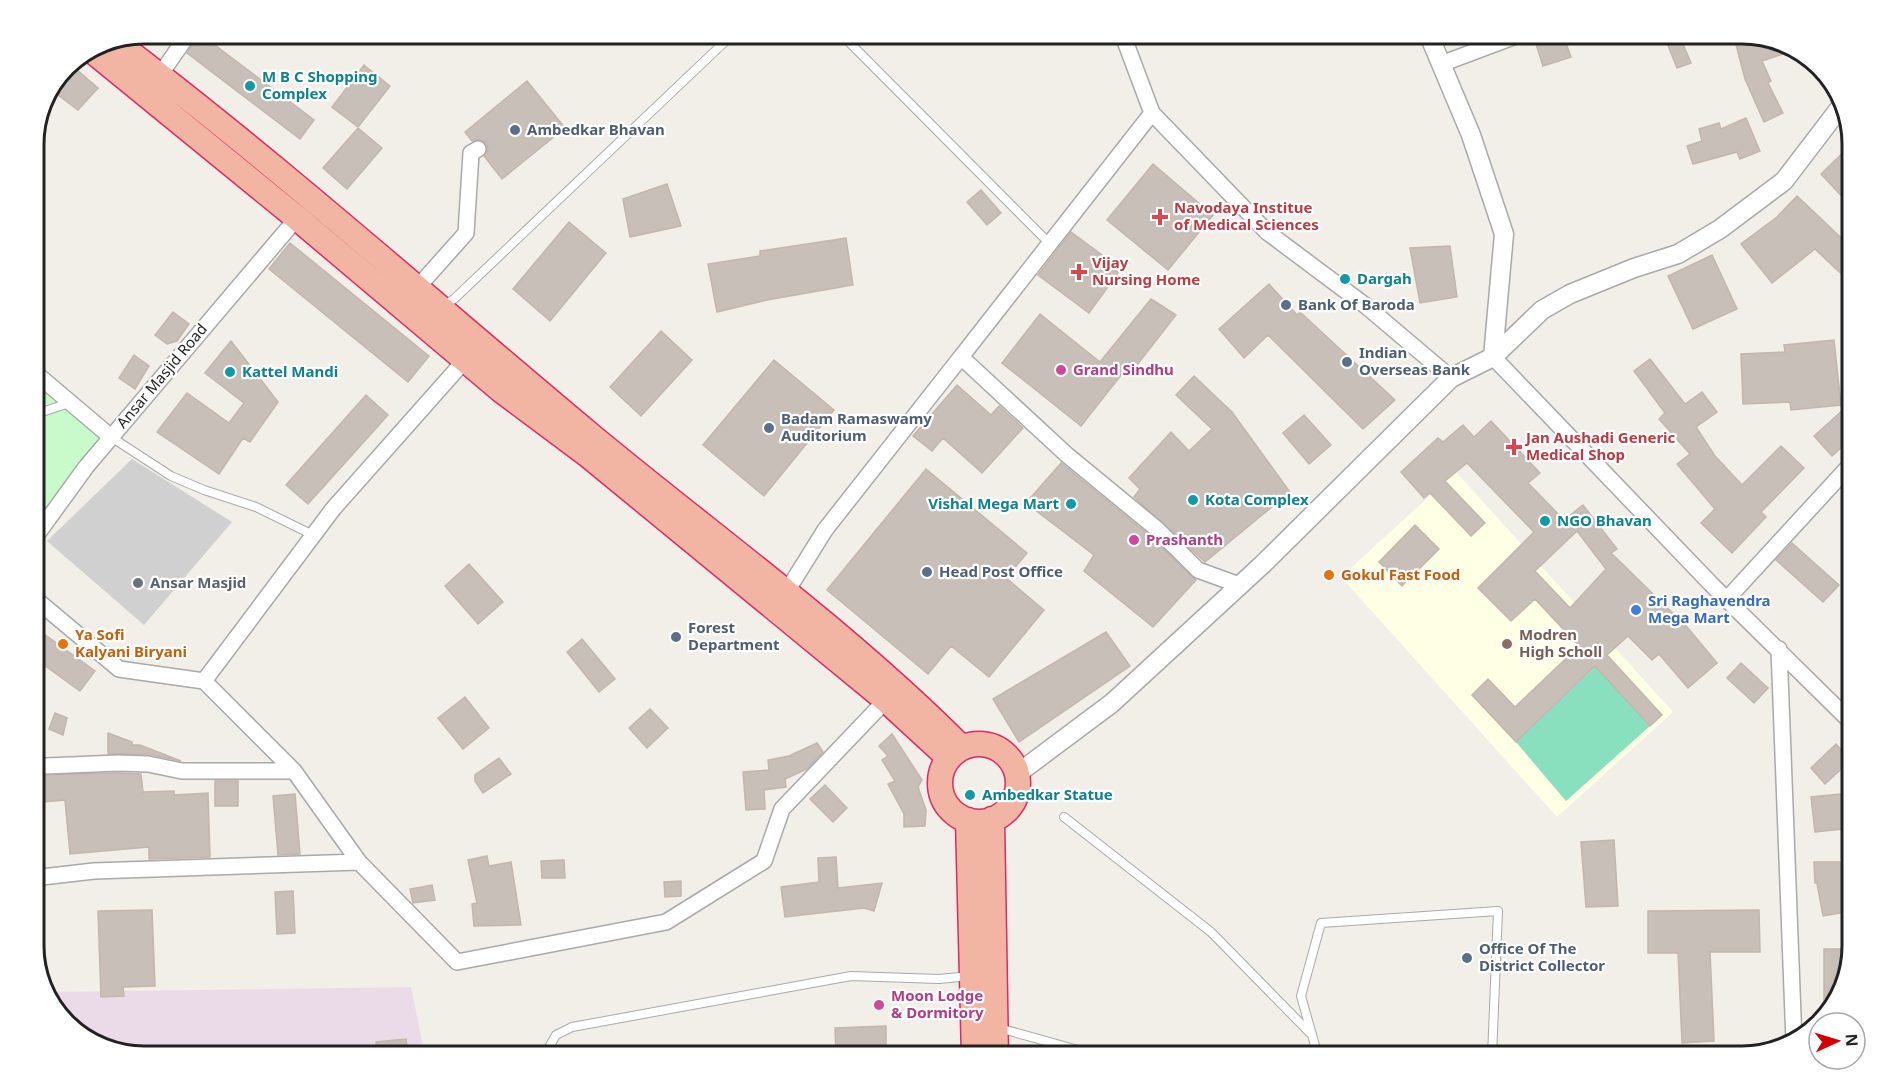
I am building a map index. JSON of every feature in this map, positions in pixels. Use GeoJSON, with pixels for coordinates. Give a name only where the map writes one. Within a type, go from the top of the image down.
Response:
{"type":"FeatureCollection","features":[{"type":"Feature","properties":{"kind":"highway"},"geometry":{"type":"LineString","coordinates":[[121,46],[160,75],[590,434],[787,591],[911,698],[956,753]]}},
{"type":"Feature","properties":{"kind":"highway"},"geometry":{"type":"LineString","coordinates":[[98,55],[297,218],[502,391],[589,456],[886,700],[956,753]]}},
{"type":"Feature","properties":{"kind":"highway"},"geometry":{"type":"LineString","coordinates":[[985,744],[996,747],[1005,754],[1017,774],[1018,785],[1010,806],[992,819],[968,820],[952,810],[942,794],[943,769],[956,753],[985,744]]}},
{"type":"Feature","properties":{"kind":"highway"},"geometry":{"type":"LineString","coordinates":[[983,1046],[996,1028],[992,819]]}},
{"type":"Feature","properties":{"kind":"highway"},"geometry":{"type":"LineString","coordinates":[[968,820],[972,976],[976,1046]]}},
{"type":"Feature","properties":{"kind":"street"},"geometry":{"type":"LineString","coordinates":[[160,75],[181,44]]}},
{"type":"Feature","properties":{"kind":"street"},"geometry":{"type":"LineString","coordinates":[[1126,44],[1152,113],[1267,232],[1366,306],[1451,378]]}},
{"type":"Feature","properties":{"kind":"street"},"geometry":{"type":"LineString","coordinates":[[1433,44],[1471,135],[1504,234],[1493,357],[1727,599],[1842,713]]}},
{"type":"Feature","properties":{"kind":"street"},"geometry":{"type":"LineString","coordinates":[[1441,64],[1495,44]]}},
{"type":"Feature","properties":{"kind":"street"},"geometry":{"type":"LineString","coordinates":[[1017,774],[1112,703],[1239,585],[1451,378],[1493,357],[1542,310],[1570,294],[1635,268],[1678,254],[1720,229],[1784,181],[1836,112]]}},
{"type":"Feature","properties":{"kind":"street"},"geometry":{"type":"LineString","coordinates":[[787,591],[825,530],[1152,113]]}},
{"type":"Feature","properties":{"kind":"street"},"geometry":{"type":"LineString","coordinates":[[417,288],[466,233],[471,153],[478,149]]}},
{"type":"Feature","properties":{"kind":"street","name":"Ansar Masjid Road"},"geometry":{"type":"LineString","coordinates":[[44,525],[111,437],[297,218]]}},
{"type":"Feature","properties":{"kind":"street"},"geometry":{"type":"LineString","coordinates":[[961,357],[1067,455],[1157,529],[1198,570],[1239,585]]}},
{"type":"Feature","properties":{"kind":"street"},"geometry":{"type":"LineString","coordinates":[[204,681],[333,509],[466,359]]}},
{"type":"Feature","properties":{"kind":"street"},"geometry":{"type":"LineString","coordinates":[[44,380],[111,437]]}},
{"type":"Feature","properties":{"kind":"street"},"geometry":{"type":"LineString","coordinates":[[1727,599],[1841,475]]}},
{"type":"Feature","properties":{"kind":"street"},"geometry":{"type":"LineString","coordinates":[[44,606],[119,669],[204,681],[294,771],[359,862],[457,962],[666,922],[764,861],[782,809],[886,700]]}},
{"type":"Feature","properties":{"kind":"street"},"geometry":{"type":"LineString","coordinates":[[1779,649],[1794,1030]]}},
{"type":"Feature","properties":{"kind":"street"},"geometry":{"type":"LineString","coordinates":[[46,766],[118,763],[148,764],[182,771],[294,771]]}},
{"type":"Feature","properties":{"kind":"street"},"geometry":{"type":"LineString","coordinates":[[44,877],[94,872],[359,862]]}},
{"type":"Feature","properties":{"kind":"lane"},"geometry":{"type":"LineString","coordinates":[[440,307],[454,299],[722,44]]}},
{"type":"Feature","properties":{"kind":"lane"},"geometry":{"type":"LineString","coordinates":[[851,44],[1050,244]]}},
{"type":"Feature","properties":{"kind":"lane"},"geometry":{"type":"LineString","coordinates":[[44,412],[71,403]]}},
{"type":"Feature","properties":{"kind":"lane"},"geometry":{"type":"LineString","coordinates":[[111,437],[171,476],[204,490],[256,507],[313,535]]}},
{"type":"Feature","properties":{"kind":"lane"},"geometry":{"type":"LineString","coordinates":[[1064,817],[1211,932],[1312,1035]]}},
{"type":"Feature","properties":{"kind":"lane"},"geometry":{"type":"LineString","coordinates":[[1315,1046],[1301,996],[1321,924],[1498,911],[1492,1046]]}},
{"type":"Feature","properties":{"kind":"lane"},"geometry":{"type":"LineString","coordinates":[[550,1046],[556,1035],[572,1027],[850,976],[939,979],[972,976]]}},
{"type":"Feature","properties":{"kind":"lane"},"geometry":{"type":"LineString","coordinates":[[996,1028],[1003,1027],[1057,1046]]}},
{"type":"Feature","properties":{"kind":"shaded area","name":"Ansar Masjid"},"geometry":{"type":"Polygon","coordinates":[[[132,459],[232,522],[144,625],[47,541],[132,459]]]}},
{"type":"Feature","properties":{"kind":"shaded area","name":"Modren High Scholl"},"geometry":{"type":"Polygon","coordinates":[[[1456,472],[1673,712],[1557,817],[1341,577],[1456,472]]]}},
{"type":"Feature","properties":{"kind":"shaded area"},"geometry":{"type":"Polygon","coordinates":[[[411,987],[423,1046],[131,1045],[105,1038],[78,1021],[55,992],[411,987]]]}},
{"type":"Feature","properties":{"kind":"green space"},"geometry":{"type":"Polygon","coordinates":[[[44,380],[104,437],[44,518],[44,380]]]}},
{"type":"Feature","properties":{"kind":"green space"},"geometry":{"type":"Polygon","coordinates":[[[1596,666],[1650,726],[1566,801],[1516,742],[1596,666]]]}},
{"type":"Feature","properties":{"kind":"building","name":"M B C Shopping Complex"},"geometry":{"type":"Polygon","coordinates":[[[192,44],[214,44],[314,120],[300,139],[187,53],[192,44]]]}},
{"type":"Feature","properties":{"kind":"building"},"geometry":{"type":"Polygon","coordinates":[[[1536,44],[1566,44],[1571,57],[1543,66],[1536,44]]]}},
{"type":"Feature","properties":{"kind":"building"},"geometry":{"type":"Polygon","coordinates":[[[1667,44],[1683,44],[1691,63],[1677,68],[1667,44]]]}},
{"type":"Feature","properties":{"kind":"building"},"geometry":{"type":"Polygon","coordinates":[[[1736,44],[1754,44],[1785,53],[1762,61],[1771,81],[1768,83],[1783,113],[1764,122],[1745,79],[1736,44]]]}},
{"type":"Feature","properties":{"kind":"building"},"geometry":{"type":"Polygon","coordinates":[[[364,65],[390,86],[358,127],[332,107],[364,65]]]}},
{"type":"Feature","properties":{"kind":"building"},"geometry":{"type":"Polygon","coordinates":[[[77,70],[98,88],[78,110],[57,94],[77,70]]]}},
{"type":"Feature","properties":{"kind":"building","name":"Ambedkar Bhavan"},"geometry":{"type":"Polygon","coordinates":[[[527,81],[565,128],[502,179],[484,156],[488,150],[486,144],[479,139],[472,141],[465,132],[527,81]]]}},
{"type":"Feature","properties":{"kind":"building"},"geometry":{"type":"Polygon","coordinates":[[[1746,118],[1760,151],[1740,159],[1737,152],[1693,164],[1687,146],[1702,141],[1699,129],[1719,123],[1721,129],[1746,118]]]}},
{"type":"Feature","properties":{"kind":"building"},"geometry":{"type":"Polygon","coordinates":[[[358,128],[382,148],[347,189],[323,168],[358,128]]]}},
{"type":"Feature","properties":{"kind":"building"},"geometry":{"type":"Polygon","coordinates":[[[1841,155],[1841,195],[1821,174],[1841,155]]]}},
{"type":"Feature","properties":{"kind":"building","name":"Navodaya Institue of Medical Sciences"},"geometry":{"type":"Polygon","coordinates":[[[1153,164],[1213,215],[1168,270],[1107,220],[1153,164]]]}},
{"type":"Feature","properties":{"kind":"building"},"geometry":{"type":"Polygon","coordinates":[[[667,184],[681,226],[630,237],[623,199],[667,184]]]}},
{"type":"Feature","properties":{"kind":"building"},"geometry":{"type":"Polygon","coordinates":[[[981,190],[1001,213],[987,225],[967,202],[981,190]]]}},
{"type":"Feature","properties":{"kind":"building"},"geometry":{"type":"Polygon","coordinates":[[[1797,196],[1841,238],[1841,274],[1815,249],[1772,283],[1741,244],[1777,217],[1797,196]]]}},
{"type":"Feature","properties":{"kind":"building"},"geometry":{"type":"Polygon","coordinates":[[[569,222],[606,253],[550,321],[513,289],[569,222]]]}},
{"type":"Feature","properties":{"kind":"building","name":"Vijay Nursing Home"},"geometry":{"type":"Polygon","coordinates":[[[1071,232],[1121,269],[1089,313],[1038,275],[1071,232]]]}},
{"type":"Feature","properties":{"kind":"building"},"geometry":{"type":"Polygon","coordinates":[[[846,238],[853,285],[767,300],[717,312],[708,264],[760,256],[760,251],[846,238]]]}},
{"type":"Feature","properties":{"kind":"building"},"geometry":{"type":"Polygon","coordinates":[[[290,243],[429,356],[408,382],[269,269],[290,243]]]}},
{"type":"Feature","properties":{"kind":"building"},"geometry":{"type":"Polygon","coordinates":[[[1450,246],[1457,297],[1420,303],[1410,248],[1450,246]]]}},
{"type":"Feature","properties":{"kind":"building"},"geometry":{"type":"Polygon","coordinates":[[[1712,255],[1737,309],[1693,329],[1668,276],[1712,255]]]}},
{"type":"Feature","properties":{"kind":"building"},"geometry":{"type":"Polygon","coordinates":[[[1269,284],[1297,315],[1300,312],[1395,400],[1363,429],[1268,335],[1244,358],[1219,329],[1269,284]]]}},
{"type":"Feature","properties":{"kind":"building","name":"Grand Sindhu"},"geometry":{"type":"Polygon","coordinates":[[[1151,299],[1176,315],[1133,370],[1129,365],[1081,426],[1002,363],[1040,314],[1100,362],[1151,299]]]}},
{"type":"Feature","properties":{"kind":"building"},"geometry":{"type":"Polygon","coordinates":[[[173,312],[189,324],[177,341],[167,344],[155,335],[173,312]]]}},
{"type":"Feature","properties":{"kind":"building"},"geometry":{"type":"Polygon","coordinates":[[[661,331],[692,360],[641,416],[610,387],[661,331]]]}},
{"type":"Feature","properties":{"kind":"building"},"geometry":{"type":"Polygon","coordinates":[[[1834,340],[1841,405],[1791,410],[1790,402],[1743,404],[1741,354],[1785,352],[1784,345],[1834,340]]]}},
{"type":"Feature","properties":{"kind":"building"},"geometry":{"type":"Polygon","coordinates":[[[231,341],[278,402],[250,442],[243,438],[219,474],[157,432],[187,393],[229,423],[244,403],[205,373],[231,341]]]}},
{"type":"Feature","properties":{"kind":"building"},"geometry":{"type":"Polygon","coordinates":[[[134,355],[149,366],[135,389],[119,378],[134,355]]]}},
{"type":"Feature","properties":{"kind":"building"},"geometry":{"type":"Polygon","coordinates":[[[1650,359],[1685,404],[1702,392],[1717,412],[1696,427],[1715,456],[1742,485],[1781,446],[1804,468],[1761,512],[1766,517],[1732,553],[1701,523],[1715,509],[1677,464],[1690,454],[1659,419],[1665,413],[1634,371],[1650,359]]]}},
{"type":"Feature","properties":{"kind":"building","name":"Badam Ramaswamy Auditorium"},"geometry":{"type":"Polygon","coordinates":[[[774,360],[834,410],[764,496],[703,445],[774,360]]]}},
{"type":"Feature","properties":{"kind":"building"},"geometry":{"type":"Polygon","coordinates":[[[1194,376],[1232,412],[1290,492],[1205,562],[1134,497],[1140,489],[1129,478],[1171,432],[1189,451],[1212,429],[1176,395],[1194,376]]]}},
{"type":"Feature","properties":{"kind":"building"},"geometry":{"type":"Polygon","coordinates":[[[957,385],[991,415],[999,406],[1023,428],[982,473],[943,438],[932,451],[913,436],[957,385]]]}},
{"type":"Feature","properties":{"kind":"building"},"geometry":{"type":"Polygon","coordinates":[[[366,395],[388,415],[308,504],[286,485],[366,395]]]}},
{"type":"Feature","properties":{"kind":"building"},"geometry":{"type":"Polygon","coordinates":[[[1841,412],[1841,448],[1832,456],[1814,436],[1841,412]]]}},
{"type":"Feature","properties":{"kind":"building"},"geometry":{"type":"Polygon","coordinates":[[[1304,415],[1331,445],[1309,464],[1283,433],[1304,415]]]}},
{"type":"Feature","properties":{"kind":"building"},"geometry":{"type":"Polygon","coordinates":[[[1491,421],[1540,473],[1528,483],[1564,520],[1583,505],[1617,549],[1611,553],[1687,627],[1717,663],[1688,688],[1659,654],[1652,660],[1628,636],[1607,655],[1662,715],[1650,726],[1595,666],[1516,742],[1472,695],[1488,679],[1515,707],[1579,646],[1535,599],[1511,621],[1478,588],[1534,532],[1467,463],[1445,481],[1485,523],[1471,536],[1430,493],[1424,498],[1401,472],[1438,438],[1443,442],[1463,425],[1474,437],[1491,421]],[[1577,531],[1535,571],[1570,608],[1606,569],[1577,531]]]}},
{"type":"Feature","properties":{"kind":"building"},"geometry":{"type":"Polygon","coordinates":[[[1061,463],[1150,536],[1196,580],[1153,627],[1084,571],[1094,555],[1026,503],[1061,463]]]}},
{"type":"Feature","properties":{"kind":"building","name":"Head Post Office"},"geometry":{"type":"Polygon","coordinates":[[[926,469],[1027,553],[1006,578],[1044,610],[989,677],[951,646],[928,674],[827,590],[926,469]]]}},
{"type":"Feature","properties":{"kind":"building"},"geometry":{"type":"Polygon","coordinates":[[[1415,525],[1439,549],[1402,586],[1379,562],[1415,525]]]}},
{"type":"Feature","properties":{"kind":"building"},"geometry":{"type":"Polygon","coordinates":[[[1792,543],[1839,585],[1823,602],[1776,560],[1792,543]]]}},
{"type":"Feature","properties":{"kind":"building"},"geometry":{"type":"Polygon","coordinates":[[[469,564],[503,602],[478,624],[445,586],[469,564]]]}},
{"type":"Feature","properties":{"kind":"building"},"geometry":{"type":"Polygon","coordinates":[[[1106,632],[1130,666],[1019,742],[993,699],[1106,632]]]}},
{"type":"Feature","properties":{"kind":"building"},"geometry":{"type":"Polygon","coordinates":[[[44,634],[95,671],[80,691],[44,665],[44,634]]]}},
{"type":"Feature","properties":{"kind":"building"},"geometry":{"type":"Polygon","coordinates":[[[582,639],[615,679],[599,692],[567,652],[582,639]]]}},
{"type":"Feature","properties":{"kind":"building"},"geometry":{"type":"Polygon","coordinates":[[[1741,663],[1768,688],[1754,703],[1727,678],[1741,663]]]}},
{"type":"Feature","properties":{"kind":"building"},"geometry":{"type":"Polygon","coordinates":[[[465,697],[489,728],[463,749],[438,718],[465,697]]]}},
{"type":"Feature","properties":{"kind":"building"},"geometry":{"type":"Polygon","coordinates":[[[650,709],[668,728],[647,748],[629,728],[650,709]]]}},
{"type":"Feature","properties":{"kind":"building"},"geometry":{"type":"Polygon","coordinates":[[[55,713],[67,718],[63,735],[49,729],[55,713]]]}},
{"type":"Feature","properties":{"kind":"building"},"geometry":{"type":"Polygon","coordinates":[[[108,733],[132,742],[132,745],[140,745],[181,761],[149,754],[108,754],[108,733]]]}},
{"type":"Feature","properties":{"kind":"building"},"geometry":{"type":"Polygon","coordinates":[[[892,734],[922,780],[918,787],[926,810],[925,826],[904,827],[904,814],[888,784],[895,781],[882,760],[888,756],[879,746],[892,734]]]}},
{"type":"Feature","properties":{"kind":"building"},"geometry":{"type":"Polygon","coordinates":[[[817,743],[823,752],[807,769],[785,779],[786,787],[764,790],[765,809],[746,810],[743,772],[769,770],[768,760],[789,756],[817,743]]]}},
{"type":"Feature","properties":{"kind":"building"},"geometry":{"type":"Polygon","coordinates":[[[1836,744],[1842,750],[1842,769],[1825,784],[1811,768],[1836,744]]]}},
{"type":"Feature","properties":{"kind":"building"},"geometry":{"type":"Polygon","coordinates":[[[499,758],[511,774],[483,793],[475,781],[475,775],[499,758]]]}},
{"type":"Feature","properties":{"kind":"building"},"geometry":{"type":"Polygon","coordinates":[[[141,774],[143,792],[174,791],[174,795],[208,793],[210,857],[149,859],[149,847],[70,854],[65,800],[44,802],[44,775],[141,774]]]}},
{"type":"Feature","properties":{"kind":"building"},"geometry":{"type":"Polygon","coordinates":[[[215,781],[238,781],[238,806],[215,806],[215,781]]]}},
{"type":"Feature","properties":{"kind":"building"},"geometry":{"type":"Polygon","coordinates":[[[825,785],[847,808],[833,822],[810,799],[825,785]]]}},
{"type":"Feature","properties":{"kind":"building"},"geometry":{"type":"Polygon","coordinates":[[[295,794],[300,854],[278,855],[273,796],[295,794]]]}},
{"type":"Feature","properties":{"kind":"building"},"geometry":{"type":"Polygon","coordinates":[[[1842,794],[1842,829],[1815,832],[1811,797],[1842,794]]]}},
{"type":"Feature","properties":{"kind":"building"},"geometry":{"type":"Polygon","coordinates":[[[1614,840],[1618,906],[1586,907],[1581,842],[1614,840]]]}},
{"type":"Feature","properties":{"kind":"building"},"geometry":{"type":"Polygon","coordinates":[[[487,856],[489,866],[511,862],[521,925],[474,926],[472,904],[477,903],[468,860],[487,856]]]}},
{"type":"Feature","properties":{"kind":"building"},"geometry":{"type":"Polygon","coordinates":[[[836,857],[838,888],[882,883],[874,911],[864,908],[785,917],[781,887],[819,882],[818,858],[836,857]]]}},
{"type":"Feature","properties":{"kind":"building"},"geometry":{"type":"Polygon","coordinates":[[[564,860],[565,878],[542,878],[541,861],[564,860]]]}},
{"type":"Feature","properties":{"kind":"building"},"geometry":{"type":"Polygon","coordinates":[[[1814,862],[1842,862],[1842,913],[1823,916],[1817,883],[1815,883],[1814,862]]]}},
{"type":"Feature","properties":{"kind":"building"},"geometry":{"type":"Polygon","coordinates":[[[681,881],[681,896],[665,897],[664,882],[681,881]]]}},
{"type":"Feature","properties":{"kind":"building"},"geometry":{"type":"Polygon","coordinates":[[[432,885],[435,900],[413,903],[410,889],[432,885]]]}},
{"type":"Feature","properties":{"kind":"building"},"geometry":{"type":"Polygon","coordinates":[[[293,891],[295,933],[277,934],[275,892],[293,891]]]}},
{"type":"Feature","properties":{"kind":"building"},"geometry":{"type":"Polygon","coordinates":[[[152,910],[155,986],[123,987],[124,996],[101,997],[98,911],[152,910]]]}},
{"type":"Feature","properties":{"kind":"building"},"geometry":{"type":"Polygon","coordinates":[[[1759,910],[1760,952],[1710,952],[1714,1041],[1682,1043],[1678,953],[1648,953],[1648,911],[1759,910]]]}},
{"type":"Feature","properties":{"kind":"building"},"geometry":{"type":"Polygon","coordinates":[[[1824,949],[1842,949],[1838,971],[1824,1001],[1824,949]]]}},
{"type":"Feature","properties":{"kind":"building"},"geometry":{"type":"Polygon","coordinates":[[[886,1026],[886,1046],[836,1046],[835,1028],[886,1026]]]}},
{"type":"Feature","properties":{"kind":"building"},"geometry":{"type":"Polygon","coordinates":[[[406,1039],[407,1046],[376,1046],[376,1042],[406,1039]]]}},
{"type":"Feature","properties":{"kind":"place","name":"M B C Shopping Complex"},"geometry":{"type":"Point","coordinates":[250,86]}},
{"type":"Feature","properties":{"kind":"place","name":"Ambedkar Bhavan"},"geometry":{"type":"Point","coordinates":[515,130]}},
{"type":"Feature","properties":{"kind":"place","name":"Navodaya Institue of Medical Sciences"},"geometry":{"type":"Point","coordinates":[1160,217]}},
{"type":"Feature","properties":{"kind":"place","name":"Vijay Nursing Home"},"geometry":{"type":"Point","coordinates":[1079,272]}},
{"type":"Feature","properties":{"kind":"place","name":"Dargah"},"geometry":{"type":"Point","coordinates":[1345,279]}},
{"type":"Feature","properties":{"kind":"place","name":"Bank Of Baroda"},"geometry":{"type":"Point","coordinates":[1286,305]}},
{"type":"Feature","properties":{"kind":"place","name":"Indian Overseas Bank"},"geometry":{"type":"Point","coordinates":[1347,362]}},
{"type":"Feature","properties":{"kind":"place","name":"Grand Sindhu"},"geometry":{"type":"Point","coordinates":[1061,370]}},
{"type":"Feature","properties":{"kind":"place","name":"Kattel Mandi"},"geometry":{"type":"Point","coordinates":[230,372]}},
{"type":"Feature","properties":{"kind":"place","name":"Badam Ramaswamy Auditorium"},"geometry":{"type":"Point","coordinates":[769,428]}},
{"type":"Feature","properties":{"kind":"place","name":"Jan Aushadi Generic Medical Shop"},"geometry":{"type":"Point","coordinates":[1514,447]}},
{"type":"Feature","properties":{"kind":"place","name":"Kota Complex"},"geometry":{"type":"Point","coordinates":[1193,500]}},
{"type":"Feature","properties":{"kind":"place","name":"Vishal Mega Mart"},"geometry":{"type":"Point","coordinates":[1071,504]}},
{"type":"Feature","properties":{"kind":"place","name":"NGO Bhavan"},"geometry":{"type":"Point","coordinates":[1545,521]}},
{"type":"Feature","properties":{"kind":"place","name":"Prashanth"},"geometry":{"type":"Point","coordinates":[1134,540]}},
{"type":"Feature","properties":{"kind":"place","name":"Head Post Office"},"geometry":{"type":"Point","coordinates":[927,572]}},
{"type":"Feature","properties":{"kind":"place","name":"Gokul Fast Food"},"geometry":{"type":"Point","coordinates":[1329,575]}},
{"type":"Feature","properties":{"kind":"place","name":"Ansar Masjid"},"geometry":{"type":"Point","coordinates":[138,583]}},
{"type":"Feature","properties":{"kind":"place","name":"Sri Raghavendra Mega Mart"},"geometry":{"type":"Point","coordinates":[1636,610]}},
{"type":"Feature","properties":{"kind":"place","name":"Forest Department"},"geometry":{"type":"Point","coordinates":[676,637]}},
{"type":"Feature","properties":{"kind":"place","name":"Ya Sofi Kalyani Biryani"},"geometry":{"type":"Point","coordinates":[63,644]}},
{"type":"Feature","properties":{"kind":"place","name":"Modren High Scholl"},"geometry":{"type":"Point","coordinates":[1507,644]}},
{"type":"Feature","properties":{"kind":"place","name":"Ambedkar Statue"},"geometry":{"type":"Point","coordinates":[970,795]}},
{"type":"Feature","properties":{"kind":"place","name":"Office Of The District Collector"},"geometry":{"type":"Point","coordinates":[1467,958]}},
{"type":"Feature","properties":{"kind":"place","name":"Moon Lodge & Dormitory"},"geometry":{"type":"Point","coordinates":[879,1005]}}]}
